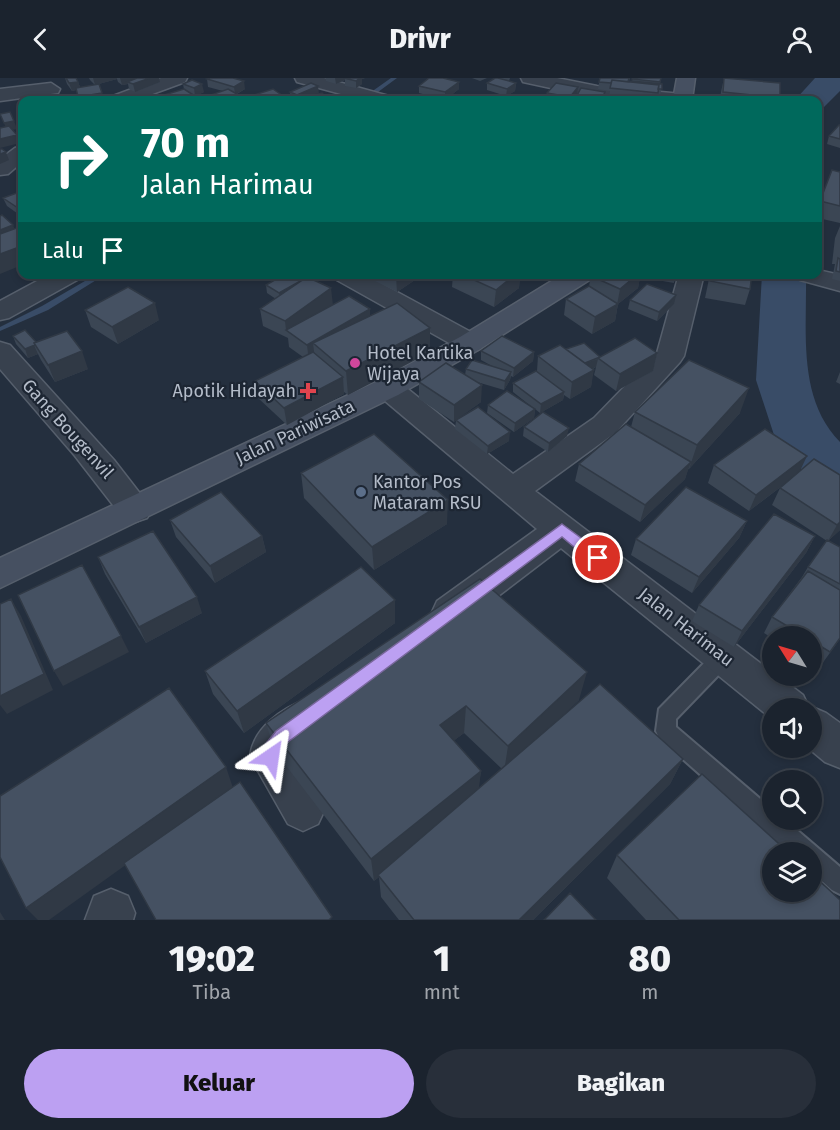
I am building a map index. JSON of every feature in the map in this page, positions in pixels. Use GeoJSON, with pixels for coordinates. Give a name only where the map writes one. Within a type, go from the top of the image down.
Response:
{"type":"FeatureCollection","features":[{"type":"Feature","properties":{"kind":"street"},"geometry":{"type":"LineString","coordinates":[[130,96],[177,78]]}},
{"type":"Feature","properties":{"kind":"street"},"geometry":{"type":"LineString","coordinates":[[304,78],[349,96]]}},
{"type":"Feature","properties":{"kind":"street"},"geometry":{"type":"LineString","coordinates":[[353,96],[376,78]]}},
{"type":"Feature","properties":{"kind":"street"},"geometry":{"type":"LineString","coordinates":[[530,78],[597,92],[640,96]]}},
{"type":"Feature","properties":{"kind":"street"},"geometry":{"type":"LineString","coordinates":[[683,78],[683,96]]}},
{"type":"Feature","properties":{"kind":"street"},"geometry":{"type":"LineString","coordinates":[[0,95],[52,89]]}},
{"type":"Feature","properties":{"kind":"street"},"geometry":{"type":"LineString","coordinates":[[0,169],[18,155]]}},
{"type":"Feature","properties":{"kind":"street"},"geometry":{"type":"LineString","coordinates":[[0,312],[61,279]]}},
{"type":"Feature","properties":{"kind":"street"},"geometry":{"type":"LineString","coordinates":[[353,279],[470,343]]}},
{"type":"Feature","properties":{"kind":"street","name":"Jalan Pariwisata"},"geometry":{"type":"LineString","coordinates":[[0,574],[388,388],[470,343],[574,279]]}},
{"type":"Feature","properties":{"kind":"street"},"geometry":{"type":"LineString","coordinates":[[512,491],[605,425],[670,356],[691,279]]}},
{"type":"Feature","properties":{"kind":"street"},"geometry":{"type":"LineString","coordinates":[[822,279],[840,283]]}},
{"type":"Feature","properties":{"kind":"street","name":"Gang Bougenvil"},"geometry":{"type":"LineString","coordinates":[[0,351],[69,432],[109,474],[135,509]]}},
{"type":"Feature","properties":{"kind":"street","name":"Jalan Harimau"},"geometry":{"type":"LineString","coordinates":[[388,388],[512,491],[776,698]]}},
{"type":"Feature","properties":{"kind":"street"},"geometry":{"type":"LineString","coordinates":[[422,633],[562,529]]}},
{"type":"Feature","properties":{"kind":"street"},"geometry":{"type":"LineString","coordinates":[[303,809],[271,757],[272,746],[338,695]]}},
{"type":"Feature","properties":{"kind":"street"},"geometry":{"type":"LineString","coordinates":[[822,734],[840,748]]}},
{"type":"Feature","properties":{"kind":"lane"},"geometry":{"type":"LineString","coordinates":[[723,657],[666,716],[666,731],[794,842]]}},
{"type":"Feature","properties":{"kind":"lane"},"geometry":{"type":"LineString","coordinates":[[822,866],[840,882]]}},
{"type":"Feature","properties":{"kind":"building"},"geometry":{"type":"Polygon","coordinates":[[[66,78],[76,78],[78,82],[69,83],[66,78]]]}},
{"type":"Feature","properties":{"kind":"building"},"geometry":{"type":"Polygon","coordinates":[[[137,78],[150,78],[133,84],[127,82],[137,78]]]}},
{"type":"Feature","properties":{"kind":"building"},"geometry":{"type":"Polygon","coordinates":[[[233,78],[244,81],[234,87],[207,79],[233,78]]]}},
{"type":"Feature","properties":{"kind":"building"},"geometry":{"type":"Polygon","coordinates":[[[344,78],[360,78],[356,81],[344,78]]]}},
{"type":"Feature","properties":{"kind":"building"},"geometry":{"type":"Polygon","coordinates":[[[429,78],[443,78],[459,82],[445,92],[419,86],[429,78]]]}},
{"type":"Feature","properties":{"kind":"building"},"geometry":{"type":"Polygon","coordinates":[[[495,78],[516,83],[507,89],[487,83],[495,78]]]}},
{"type":"Feature","properties":{"kind":"building"},"geometry":{"type":"Polygon","coordinates":[[[600,78],[629,78],[628,82],[612,80],[611,83],[599,82],[600,78]]]}},
{"type":"Feature","properties":{"kind":"building"},"geometry":{"type":"Polygon","coordinates":[[[633,78],[661,78],[660,82],[633,78]]]}},
{"type":"Feature","properties":{"kind":"building"},"geometry":{"type":"Polygon","coordinates":[[[724,78],[780,83],[780,96],[723,92],[724,78]]]}},
{"type":"Feature","properties":{"kind":"building"},"geometry":{"type":"Polygon","coordinates":[[[192,80],[202,84],[194,88],[183,84],[192,80]]]}},
{"type":"Feature","properties":{"kind":"building"},"geometry":{"type":"Polygon","coordinates":[[[612,80],[659,85],[658,93],[610,88],[612,80]]]}},
{"type":"Feature","properties":{"kind":"building"},"geometry":{"type":"Polygon","coordinates":[[[631,81],[662,84],[662,89],[658,89],[659,85],[631,81]]]}},
{"type":"Feature","properties":{"kind":"building"},"geometry":{"type":"Polygon","coordinates":[[[311,83],[318,86],[297,95],[290,92],[311,83]]]}},
{"type":"Feature","properties":{"kind":"building"},"geometry":{"type":"Polygon","coordinates":[[[556,83],[578,87],[571,96],[547,93],[556,83]]]}},
{"type":"Feature","properties":{"kind":"building"},"geometry":{"type":"Polygon","coordinates":[[[99,84],[102,93],[78,96],[76,88],[99,84]]]}},
{"type":"Feature","properties":{"kind":"building"},"geometry":{"type":"Polygon","coordinates":[[[581,88],[605,92],[603,96],[577,96],[581,88]]]}},
{"type":"Feature","properties":{"kind":"building"},"geometry":{"type":"Polygon","coordinates":[[[184,89],[195,96],[166,96],[164,95],[184,89]]]}},
{"type":"Feature","properties":{"kind":"building"},"geometry":{"type":"Polygon","coordinates":[[[228,89],[237,94],[231,96],[208,96],[228,89]]]}},
{"type":"Feature","properties":{"kind":"building"},"geometry":{"type":"Polygon","coordinates":[[[273,89],[283,96],[256,96],[254,95],[273,89]]]}},
{"type":"Feature","properties":{"kind":"building"},"geometry":{"type":"Polygon","coordinates":[[[10,112],[14,121],[4,123],[0,114],[10,112]]]}},
{"type":"Feature","properties":{"kind":"building"},"geometry":{"type":"Polygon","coordinates":[[[839,125],[840,139],[829,136],[839,125]]]}},
{"type":"Feature","properties":{"kind":"building"},"geometry":{"type":"Polygon","coordinates":[[[9,126],[17,135],[0,139],[0,128],[9,126]]]}},
{"type":"Feature","properties":{"kind":"building"},"geometry":{"type":"Polygon","coordinates":[[[832,170],[840,172],[840,206],[822,202],[832,170]]]}},
{"type":"Feature","properties":{"kind":"building"},"geometry":{"type":"Polygon","coordinates":[[[18,192],[18,208],[3,198],[18,192]]]}},
{"type":"Feature","properties":{"kind":"building"},"geometry":{"type":"Polygon","coordinates":[[[2,215],[13,225],[0,230],[0,216],[2,215]]]}},
{"type":"Feature","properties":{"kind":"building"},"geometry":{"type":"Polygon","coordinates":[[[18,227],[18,247],[0,254],[0,234],[18,227]]]}},
{"type":"Feature","properties":{"kind":"building"},"geometry":{"type":"Polygon","coordinates":[[[838,258],[840,259],[840,272],[836,271],[838,258]]]}},
{"type":"Feature","properties":{"kind":"building"},"geometry":{"type":"Polygon","coordinates":[[[276,279],[304,279],[279,293],[266,285],[276,279]]]}},
{"type":"Feature","properties":{"kind":"building"},"geometry":{"type":"Polygon","coordinates":[[[304,279],[311,279],[331,288],[285,321],[260,309],[304,279]]]}},
{"type":"Feature","properties":{"kind":"building"},"geometry":{"type":"Polygon","coordinates":[[[472,279],[510,279],[496,290],[472,279]]]}},
{"type":"Feature","properties":{"kind":"building"},"geometry":{"type":"Polygon","coordinates":[[[598,279],[632,279],[620,289],[598,279]]]}},
{"type":"Feature","properties":{"kind":"building"},"geometry":{"type":"Polygon","coordinates":[[[710,279],[751,279],[750,289],[710,281],[710,279]]]}},
{"type":"Feature","properties":{"kind":"building"},"geometry":{"type":"Polygon","coordinates":[[[647,284],[676,295],[659,312],[630,300],[647,284]]]}},
{"type":"Feature","properties":{"kind":"building"},"geometry":{"type":"Polygon","coordinates":[[[589,286],[618,304],[595,317],[566,299],[589,286]]]}},
{"type":"Feature","properties":{"kind":"building"},"geometry":{"type":"Polygon","coordinates":[[[128,287],[155,303],[112,327],[85,310],[128,287]]]}},
{"type":"Feature","properties":{"kind":"building"},"geometry":{"type":"Polygon","coordinates":[[[349,296],[370,309],[307,345],[286,330],[349,296]]]}},
{"type":"Feature","properties":{"kind":"building"},"geometry":{"type":"Polygon","coordinates":[[[397,303],[430,328],[346,371],[313,343],[397,303]]]}},
{"type":"Feature","properties":{"kind":"building"},"geometry":{"type":"Polygon","coordinates":[[[25,330],[36,342],[35,345],[25,349],[13,336],[25,330]]]}},
{"type":"Feature","properties":{"kind":"building"},"geometry":{"type":"Polygon","coordinates":[[[67,331],[82,351],[48,365],[34,343],[67,331]]]}},
{"type":"Feature","properties":{"kind":"building"},"geometry":{"type":"Polygon","coordinates":[[[502,336],[534,352],[514,368],[481,351],[502,336]]]}},
{"type":"Feature","properties":{"kind":"building"},"geometry":{"type":"Polygon","coordinates":[[[635,338],[657,353],[620,374],[598,358],[635,338]]]}},
{"type":"Feature","properties":{"kind":"building"},"geometry":{"type":"Polygon","coordinates":[[[584,343],[600,357],[585,363],[566,349],[584,343]]]}},
{"type":"Feature","properties":{"kind":"building"},"geometry":{"type":"Polygon","coordinates":[[[560,345],[594,370],[572,382],[538,356],[560,345]]]}},
{"type":"Feature","properties":{"kind":"building"},"geometry":{"type":"Polygon","coordinates":[[[313,352],[343,377],[284,408],[255,381],[313,352]]]}},
{"type":"Feature","properties":{"kind":"building"},"geometry":{"type":"Polygon","coordinates":[[[472,360],[511,372],[505,381],[466,369],[472,360]]]}},
{"type":"Feature","properties":{"kind":"building"},"geometry":{"type":"Polygon","coordinates":[[[689,360],[749,388],[697,445],[635,412],[689,360]]]}},
{"type":"Feature","properties":{"kind":"building"},"geometry":{"type":"Polygon","coordinates":[[[446,363],[482,385],[454,405],[419,382],[446,363]]]}},
{"type":"Feature","properties":{"kind":"building"},"geometry":{"type":"Polygon","coordinates":[[[536,371],[564,392],[541,404],[513,383],[536,371]]]}},
{"type":"Feature","properties":{"kind":"building"},"geometry":{"type":"Polygon","coordinates":[[[507,391],[535,409],[515,423],[488,405],[507,391]]]}},
{"type":"Feature","properties":{"kind":"building"},"geometry":{"type":"Polygon","coordinates":[[[478,407],[510,432],[488,446],[456,420],[478,407]]]}},
{"type":"Feature","properties":{"kind":"building"},"geometry":{"type":"Polygon","coordinates":[[[543,412],[569,428],[549,443],[524,427],[543,412]]]}},
{"type":"Feature","properties":{"kind":"building"},"geometry":{"type":"Polygon","coordinates":[[[626,424],[691,462],[645,505],[579,464],[626,424]]]}},
{"type":"Feature","properties":{"kind":"building"},"geometry":{"type":"Polygon","coordinates":[[[765,429],[807,456],[756,495],[714,465],[765,429]]]}},
{"type":"Feature","properties":{"kind":"building"},"geometry":{"type":"Polygon","coordinates":[[[374,434],[448,500],[372,547],[301,473],[374,434]]]}},
{"type":"Feature","properties":{"kind":"building"},"geometry":{"type":"Polygon","coordinates":[[[814,459],[840,475],[840,522],[837,525],[780,488],[814,459]]]}},
{"type":"Feature","properties":{"kind":"building"},"geometry":{"type":"Polygon","coordinates":[[[686,487],[747,521],[699,577],[636,539],[686,487]]]}},
{"type":"Feature","properties":{"kind":"building"},"geometry":{"type":"Polygon","coordinates":[[[221,492],[262,536],[210,566],[170,520],[221,492]]]}},
{"type":"Feature","properties":{"kind":"building"},"geometry":{"type":"Polygon","coordinates":[[[774,514],[815,536],[742,631],[699,605],[774,514]]]}},
{"type":"Feature","properties":{"kind":"building"},"geometry":{"type":"Polygon","coordinates":[[[153,531],[197,597],[139,627],[98,557],[153,531]]]}},
{"type":"Feature","properties":{"kind":"building"},"geometry":{"type":"Polygon","coordinates":[[[827,540],[840,547],[840,584],[808,567],[827,540]]]}},
{"type":"Feature","properties":{"kind":"building"},"geometry":{"type":"Polygon","coordinates":[[[82,565],[121,636],[54,671],[18,595],[82,565]]]}},
{"type":"Feature","properties":{"kind":"building"},"geometry":{"type":"Polygon","coordinates":[[[361,567],[395,600],[237,711],[205,671],[361,567]]]}},
{"type":"Feature","properties":{"kind":"building"},"geometry":{"type":"Polygon","coordinates":[[[808,571],[840,590],[840,638],[830,652],[822,647],[822,626],[787,626],[772,617],[808,571]]]}},
{"type":"Feature","properties":{"kind":"building"},"geometry":{"type":"Polygon","coordinates":[[[480,579],[587,672],[508,746],[466,706],[440,725],[481,771],[371,859],[266,723],[480,579]]]}},
{"type":"Feature","properties":{"kind":"building"},"geometry":{"type":"Polygon","coordinates":[[[11,599],[44,674],[0,696],[0,604],[11,599]]]}},
{"type":"Feature","properties":{"kind":"building"},"geometry":{"type":"Polygon","coordinates":[[[600,684],[683,759],[519,920],[414,920],[378,875],[600,684]]]}},
{"type":"Feature","properties":{"kind":"building"},"geometry":{"type":"Polygon","coordinates":[[[169,688],[226,767],[26,908],[0,857],[0,796],[169,688]]]}},
{"type":"Feature","properties":{"kind":"building"},"geometry":{"type":"Polygon","coordinates":[[[702,774],[777,842],[762,842],[762,902],[822,902],[822,883],[840,900],[840,920],[679,920],[617,855],[702,774]]]}},
{"type":"Feature","properties":{"kind":"building"},"geometry":{"type":"Polygon","coordinates":[[[240,782],[332,917],[329,920],[156,920],[124,863],[240,782]]]}},
{"type":"Feature","properties":{"kind":"building"},"geometry":{"type":"Polygon","coordinates":[[[570,893],[596,920],[544,920],[570,893]]]}},
{"type":"Feature","properties":{"kind":"waterway"},"geometry":{"type":"LineString","coordinates":[[376,91],[394,78]]}},
{"type":"Feature","properties":{"kind":"waterway"},"geometry":{"type":"LineString","coordinates":[[816,96],[834,78]]}},
{"type":"Feature","properties":{"kind":"waterway"},"geometry":{"type":"LineString","coordinates":[[1,329],[45,308],[94,279]]}},
{"type":"Feature","properties":{"kind":"waterway"},"geometry":{"type":"LineString","coordinates":[[784,279],[782,380],[801,435],[840,478]]}},
{"type":"Feature","properties":{"kind":"place","name":"Hotel Kartika Wijaya"},"geometry":{"type":"Point","coordinates":[355,363]}},
{"type":"Feature","properties":{"kind":"place","name":"Apotik Hidayah"},"geometry":{"type":"Point","coordinates":[308,391]}},
{"type":"Feature","properties":{"kind":"place","name":"Kantor Pos Mataram RSU"},"geometry":{"type":"Point","coordinates":[361,492]}},
{"type":"Feature","properties":{"kind":"route"},"geometry":{"type":"LineString","coordinates":[[271,757],[272,746],[282,736],[562,529],[598,558]]}}]}
